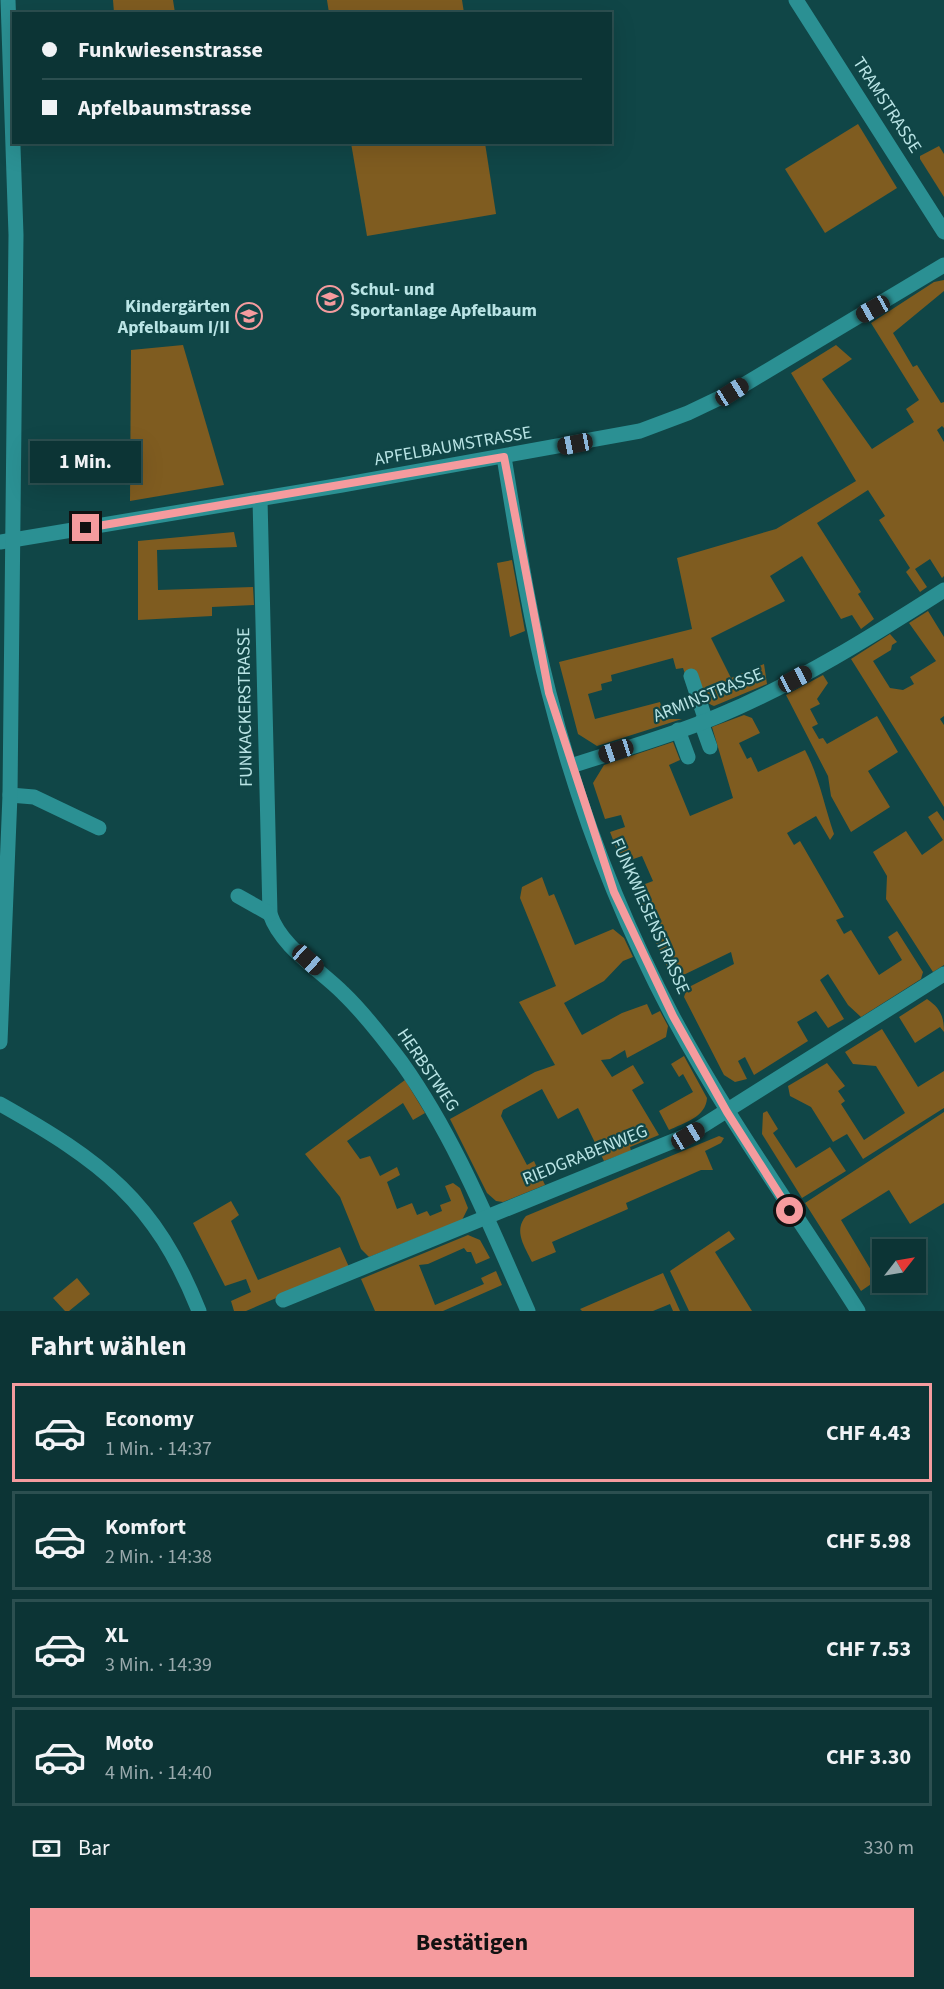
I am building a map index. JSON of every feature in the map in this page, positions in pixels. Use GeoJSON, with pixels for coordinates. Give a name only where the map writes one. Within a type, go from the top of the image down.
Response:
{"type":"FeatureCollection","features":[{"type":"Feature","properties":{"kind":"street"},"geometry":{"type":"LineString","coordinates":[[8,0],[12,110]]}},
{"type":"Feature","properties":{"kind":"street","name":"TRAMSTRASSE"},"geometry":{"type":"LineString","coordinates":[[796,0],[944,232]]}},
{"type":"Feature","properties":{"kind":"street"},"geometry":{"type":"LineString","coordinates":[[0,1042],[10,795],[6,542],[16,219],[13,144]]}},
{"type":"Feature","properties":{"kind":"street","name":"APFELBAUMSTRASSE"},"geometry":{"type":"LineString","coordinates":[[6,542],[504,457],[640,431],[688,413],[732,392],[944,265]]}},
{"type":"Feature","properties":{"kind":"street","name":"FUNKWIESENSTRASSE"},"geometry":{"type":"LineString","coordinates":[[504,457],[549,693],[614,892],[673,1016],[727,1112],[858,1311]]}},
{"type":"Feature","properties":{"kind":"street","name":"FUNKACKERSTRASSE"},"geometry":{"type":"LineString","coordinates":[[260,499],[270,914]]}},
{"type":"Feature","properties":{"kind":"street","name":"ARMINSTRASSE"},"geometry":{"type":"LineString","coordinates":[[571,766],[704,722],[752,701],[811,670],[944,590]]}},
{"type":"Feature","properties":{"kind":"street"},"geometry":{"type":"LineString","coordinates":[[691,676],[710,747]]}},
{"type":"Feature","properties":{"kind":"street"},"geometry":{"type":"LineString","coordinates":[[678,730],[688,757]]}},
{"type":"Feature","properties":{"kind":"street"},"geometry":{"type":"LineString","coordinates":[[10,795],[34,797],[99,828]]}},
{"type":"Feature","properties":{"kind":"street"},"geometry":{"type":"LineString","coordinates":[[238,896],[270,914]]}},
{"type":"Feature","properties":{"kind":"street","name":"HERBSTWEG"},"geometry":{"type":"LineString","coordinates":[[270,914],[274,927],[283,938],[345,995],[401,1062],[448,1136],[528,1311]]}},
{"type":"Feature","properties":{"kind":"street","name":"RIEDGRABENWEG"},"geometry":{"type":"LineString","coordinates":[[283,1300],[688,1136],[944,974]]}},
{"type":"Feature","properties":{"kind":"street"},"geometry":{"type":"LineString","coordinates":[[0,1104],[76,1149],[108,1174],[140,1207],[165,1239],[199,1311]]}},
{"type":"Feature","properties":{"kind":"shaded area"},"geometry":{"type":"Polygon","coordinates":[[[113,0],[173,0],[175,12],[114,12],[113,0]]]}},
{"type":"Feature","properties":{"kind":"shaded area"},"geometry":{"type":"Polygon","coordinates":[[[327,0],[462,0],[464,12],[329,12],[327,0]]]}},
{"type":"Feature","properties":{"kind":"shaded area"},"geometry":{"type":"Polygon","coordinates":[[[858,124],[897,188],[825,233],[785,169],[858,124]]]}},
{"type":"Feature","properties":{"kind":"shaded area"},"geometry":{"type":"Polygon","coordinates":[[[351,144],[485,144],[496,214],[367,236],[351,144]]]}},
{"type":"Feature","properties":{"kind":"shaded area"},"geometry":{"type":"Polygon","coordinates":[[[939,146],[944,154],[944,197],[920,159],[920,156],[939,146]]]}},
{"type":"Feature","properties":{"kind":"shaded area"},"geometry":{"type":"Polygon","coordinates":[[[944,280],[944,291],[893,333],[913,367],[917,365],[941,403],[944,402],[944,428],[942,426],[937,430],[944,442],[944,576],[942,578],[930,559],[915,569],[927,587],[920,592],[906,572],[910,568],[879,520],[885,516],[868,490],[817,523],[861,592],[858,594],[874,619],[861,629],[852,615],[841,619],[802,556],[770,576],[785,601],[711,638],[731,678],[764,664],[767,684],[714,706],[704,700],[695,690],[683,668],[676,669],[673,658],[611,675],[612,681],[601,684],[602,690],[588,694],[595,719],[660,702],[665,719],[682,719],[597,746],[578,734],[559,662],[692,629],[677,558],[776,529],[856,481],[791,373],[836,345],[852,359],[822,379],[872,449],[914,422],[906,409],[919,400],[871,323],[934,282],[944,280]]]}},
{"type":"Feature","properties":{"kind":"shaded area"},"geometry":{"type":"Polygon","coordinates":[[[183,345],[224,485],[130,501],[131,350],[183,345]]]}},
{"type":"Feature","properties":{"kind":"shaded area"},"geometry":{"type":"Polygon","coordinates":[[[234,532],[237,547],[157,550],[158,590],[253,587],[254,605],[212,607],[212,616],[138,620],[138,541],[234,532]]]}},
{"type":"Feature","properties":{"kind":"shaded area"},"geometry":{"type":"Polygon","coordinates":[[[512,560],[525,631],[510,637],[497,563],[512,560]]]}},
{"type":"Feature","properties":{"kind":"shaded area"},"geometry":{"type":"Polygon","coordinates":[[[928,611],[944,637],[944,716],[940,719],[944,725],[944,807],[851,659],[890,634],[897,642],[892,645],[891,650],[873,661],[890,688],[903,690],[914,684],[910,677],[936,661],[909,623],[928,611]]]}},
{"type":"Feature","properties":{"kind":"shaded area"},"geometry":{"type":"Polygon","coordinates":[[[823,675],[828,683],[817,699],[820,704],[810,709],[818,724],[812,727],[819,739],[823,738],[827,744],[877,716],[898,752],[868,771],[890,807],[851,832],[831,796],[828,776],[786,695],[823,675]]]}},
{"type":"Feature","properties":{"kind":"shaded area"},"geometry":{"type":"Polygon","coordinates":[[[744,715],[752,718],[760,733],[739,743],[747,759],[751,757],[758,772],[805,750],[810,760],[834,834],[830,840],[816,816],[787,833],[794,845],[800,841],[844,917],[836,920],[844,934],[851,930],[879,975],[902,960],[888,937],[897,931],[923,972],[921,979],[861,1017],[848,1005],[828,974],[820,980],[844,1019],[828,1028],[816,1011],[797,1022],[808,1041],[754,1075],[745,1057],[738,1061],[747,1079],[735,1082],[724,1075],[684,997],[687,988],[734,964],[731,952],[673,980],[632,889],[653,881],[642,856],[622,863],[610,832],[625,827],[621,815],[605,819],[593,783],[604,765],[673,742],[680,760],[669,765],[690,816],[733,798],[712,727],[744,715]]]}},
{"type":"Feature","properties":{"kind":"shaded area"},"geometry":{"type":"Polygon","coordinates":[[[937,811],[944,821],[944,965],[933,972],[886,899],[887,876],[873,852],[906,831],[922,855],[943,840],[928,817],[937,811]]]}},
{"type":"Feature","properties":{"kind":"shaded area"},"geometry":{"type":"Polygon","coordinates":[[[542,877],[549,896],[554,894],[575,945],[613,929],[624,938],[633,957],[623,961],[604,981],[564,1003],[582,1035],[622,1013],[647,1004],[652,1015],[660,1011],[668,1026],[666,1037],[627,1058],[625,1050],[610,1059],[601,1060],[612,1077],[633,1065],[644,1083],[632,1090],[659,1135],[630,1147],[631,1151],[604,1161],[578,1108],[558,1119],[542,1089],[503,1110],[501,1116],[527,1165],[534,1161],[545,1185],[503,1202],[496,1201],[487,1193],[450,1119],[535,1072],[555,1065],[519,1002],[556,986],[520,898],[522,887],[542,877]]]}},
{"type":"Feature","properties":{"kind":"shaded area"},"geometry":{"type":"Polygon","coordinates":[[[927,999],[940,1013],[944,1032],[940,1027],[915,1043],[899,1017],[927,999]]]}},
{"type":"Feature","properties":{"kind":"shaded area"},"geometry":{"type":"Polygon","coordinates":[[[882,1029],[918,1087],[944,1071],[944,1108],[863,1159],[847,1134],[833,1142],[811,1107],[790,1096],[788,1086],[827,1063],[845,1086],[838,1091],[845,1101],[841,1104],[864,1140],[905,1113],[876,1066],[853,1064],[845,1052],[882,1029]]]}},
{"type":"Feature","properties":{"kind":"shaded area"},"geometry":{"type":"Polygon","coordinates":[[[684,1056],[707,1098],[706,1105],[698,1115],[669,1130],[659,1111],[693,1092],[683,1074],[679,1077],[671,1064],[684,1056]]]}},
{"type":"Feature","properties":{"kind":"shaded area"},"geometry":{"type":"Polygon","coordinates":[[[405,1080],[425,1113],[413,1120],[403,1103],[347,1141],[360,1159],[370,1156],[380,1176],[397,1167],[400,1175],[387,1182],[397,1209],[412,1203],[417,1215],[427,1211],[430,1216],[442,1211],[440,1205],[451,1201],[445,1186],[453,1183],[460,1188],[468,1208],[462,1220],[369,1257],[361,1249],[340,1197],[305,1154],[405,1080]]]}},
{"type":"Feature","properties":{"kind":"shaded area"},"geometry":{"type":"Polygon","coordinates":[[[767,1111],[778,1129],[773,1133],[796,1168],[830,1147],[846,1171],[802,1198],[762,1134],[763,1113],[767,1111]]]}},
{"type":"Feature","properties":{"kind":"shaded area"},"geometry":{"type":"Polygon","coordinates":[[[944,1112],[944,1203],[910,1224],[889,1190],[841,1220],[872,1272],[872,1283],[861,1291],[805,1203],[944,1112]]]}},
{"type":"Feature","properties":{"kind":"shaded area"},"geometry":{"type":"Polygon","coordinates":[[[719,1136],[724,1138],[721,1143],[705,1151],[713,1170],[701,1170],[626,1203],[628,1209],[552,1242],[556,1252],[532,1262],[520,1233],[520,1227],[526,1216],[719,1136]]]}},
{"type":"Feature","properties":{"kind":"shaded area"},"geometry":{"type":"Polygon","coordinates":[[[231,1201],[239,1215],[231,1221],[258,1280],[340,1247],[349,1267],[246,1311],[234,1311],[231,1301],[251,1292],[246,1279],[225,1286],[193,1223],[231,1201]]]}},
{"type":"Feature","properties":{"kind":"shaded area"},"geometry":{"type":"Polygon","coordinates":[[[729,1231],[735,1239],[715,1252],[752,1311],[689,1311],[670,1271],[729,1231]]]}},
{"type":"Feature","properties":{"kind":"shaded area"},"geometry":{"type":"Polygon","coordinates":[[[468,1235],[480,1240],[490,1258],[476,1264],[471,1252],[467,1252],[464,1248],[428,1264],[419,1265],[435,1305],[484,1284],[481,1278],[496,1271],[502,1285],[443,1311],[375,1311],[361,1279],[468,1235]]]}},
{"type":"Feature","properties":{"kind":"shaded area"},"geometry":{"type":"Polygon","coordinates":[[[663,1273],[680,1311],[673,1311],[670,1304],[653,1311],[582,1311],[580,1309],[663,1273]]]}},
{"type":"Feature","properties":{"kind":"shaded area"},"geometry":{"type":"Polygon","coordinates":[[[77,1278],[90,1294],[69,1311],[65,1311],[53,1298],[77,1278]]]}},
{"type":"Feature","properties":{"kind":"place","name":"Schul- und Sportanlage Apfelbaum"},"geometry":{"type":"Point","coordinates":[330,299]}},
{"type":"Feature","properties":{"kind":"place","name":"Kindergärten Apfelbaum I/II"},"geometry":{"type":"Point","coordinates":[249,316]}},
{"type":"Feature","properties":{"kind":"route"},"geometry":{"type":"LineString","coordinates":[[86,528],[504,457],[518,542],[549,693],[598,850],[640,950],[673,1016],[727,1112],[790,1211]]}}]}
